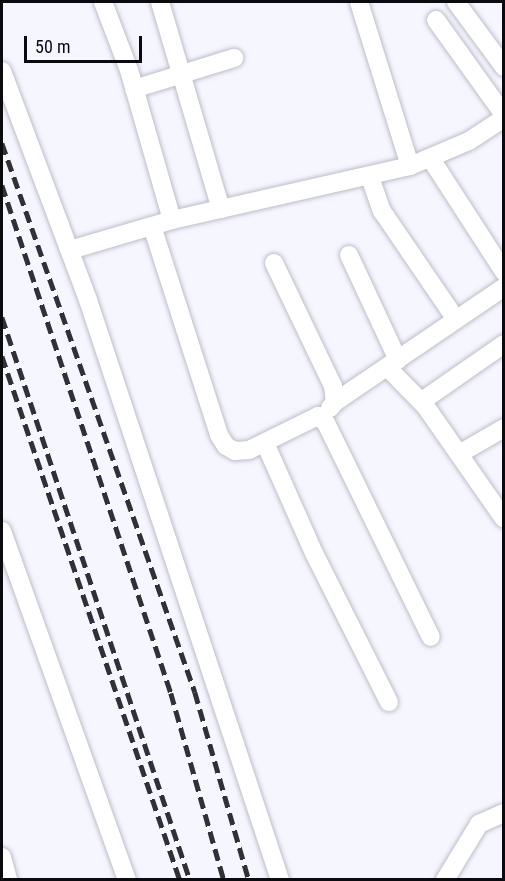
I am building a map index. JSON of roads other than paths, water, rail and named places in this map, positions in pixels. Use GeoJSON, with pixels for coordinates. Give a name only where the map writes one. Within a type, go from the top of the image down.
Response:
{"type":"FeatureCollection","features":[{"type":"Feature","properties":{"kind":"street"},"geometry":{"type":"LineString","coordinates":[[103,2],[134,89],[172,220]]}},
{"type":"Feature","properties":{"kind":"street"},"geometry":{"type":"LineString","coordinates":[[160,2],[183,72],[221,209]]}},
{"type":"Feature","properties":{"kind":"street"},"geometry":{"type":"LineString","coordinates":[[359,2],[410,166]]}},
{"type":"Feature","properties":{"kind":"street"},"geometry":{"type":"LineString","coordinates":[[456,2],[504,67]]}},
{"type":"Feature","properties":{"kind":"street"},"geometry":{"type":"LineString","coordinates":[[70,250],[172,220],[370,177],[431,159],[469,141],[504,117],[436,20]]}},
{"type":"Feature","properties":{"kind":"street"},"geometry":{"type":"LineString","coordinates":[[134,89],[234,58]]}},
{"type":"Feature","properties":{"kind":"street"},"geometry":{"type":"LineString","coordinates":[[2,71],[70,250],[280,879]]}},
{"type":"Feature","properties":{"kind":"street"},"geometry":{"type":"LineString","coordinates":[[431,159],[504,272]]}},
{"type":"Feature","properties":{"kind":"street"},"geometry":{"type":"LineString","coordinates":[[370,177],[382,211],[455,318]]}},
{"type":"Feature","properties":{"kind":"street"},"geometry":{"type":"LineString","coordinates":[[152,226],[219,435],[235,452],[265,443],[318,416],[455,318],[504,287]]}},
{"type":"Feature","properties":{"kind":"street"},"geometry":{"type":"LineString","coordinates":[[349,255],[393,364],[422,401],[504,519]]}},
{"type":"Feature","properties":{"kind":"street"},"geometry":{"type":"LineString","coordinates":[[274,263],[333,386],[335,402]]}},
{"type":"Feature","properties":{"kind":"street"},"geometry":{"type":"LineString","coordinates":[[422,401],[504,344]]}},
{"type":"Feature","properties":{"kind":"street"},"geometry":{"type":"LineString","coordinates":[[318,416],[347,463],[431,637]]}},
{"type":"Feature","properties":{"kind":"street"},"geometry":{"type":"LineString","coordinates":[[459,454],[504,428]]}},
{"type":"Feature","properties":{"kind":"street"},"geometry":{"type":"LineString","coordinates":[[265,443],[314,553],[389,702]]}},
{"type":"Feature","properties":{"kind":"street"},"geometry":{"type":"LineString","coordinates":[[2,531],[127,879]]}},
{"type":"Feature","properties":{"kind":"street"},"geometry":{"type":"LineString","coordinates":[[445,879],[479,824],[504,813]]}},
{"type":"Feature","properties":{"kind":"street"},"geometry":{"type":"LineString","coordinates":[[2,857],[8,879]]}},
{"type":"Feature","properties":{"kind":"railway"},"geometry":{"type":"LineString","coordinates":[[2,143],[195,692],[249,880]]}},
{"type":"Feature","properties":{"kind":"railway"},"geometry":{"type":"LineString","coordinates":[[2,185],[171,693],[224,880]]}},
{"type":"Feature","properties":{"kind":"railway"},"geometry":{"type":"LineString","coordinates":[[2,317],[190,880]]}},
{"type":"Feature","properties":{"kind":"railway"},"geometry":{"type":"LineString","coordinates":[[2,356],[180,880]]}}]}
